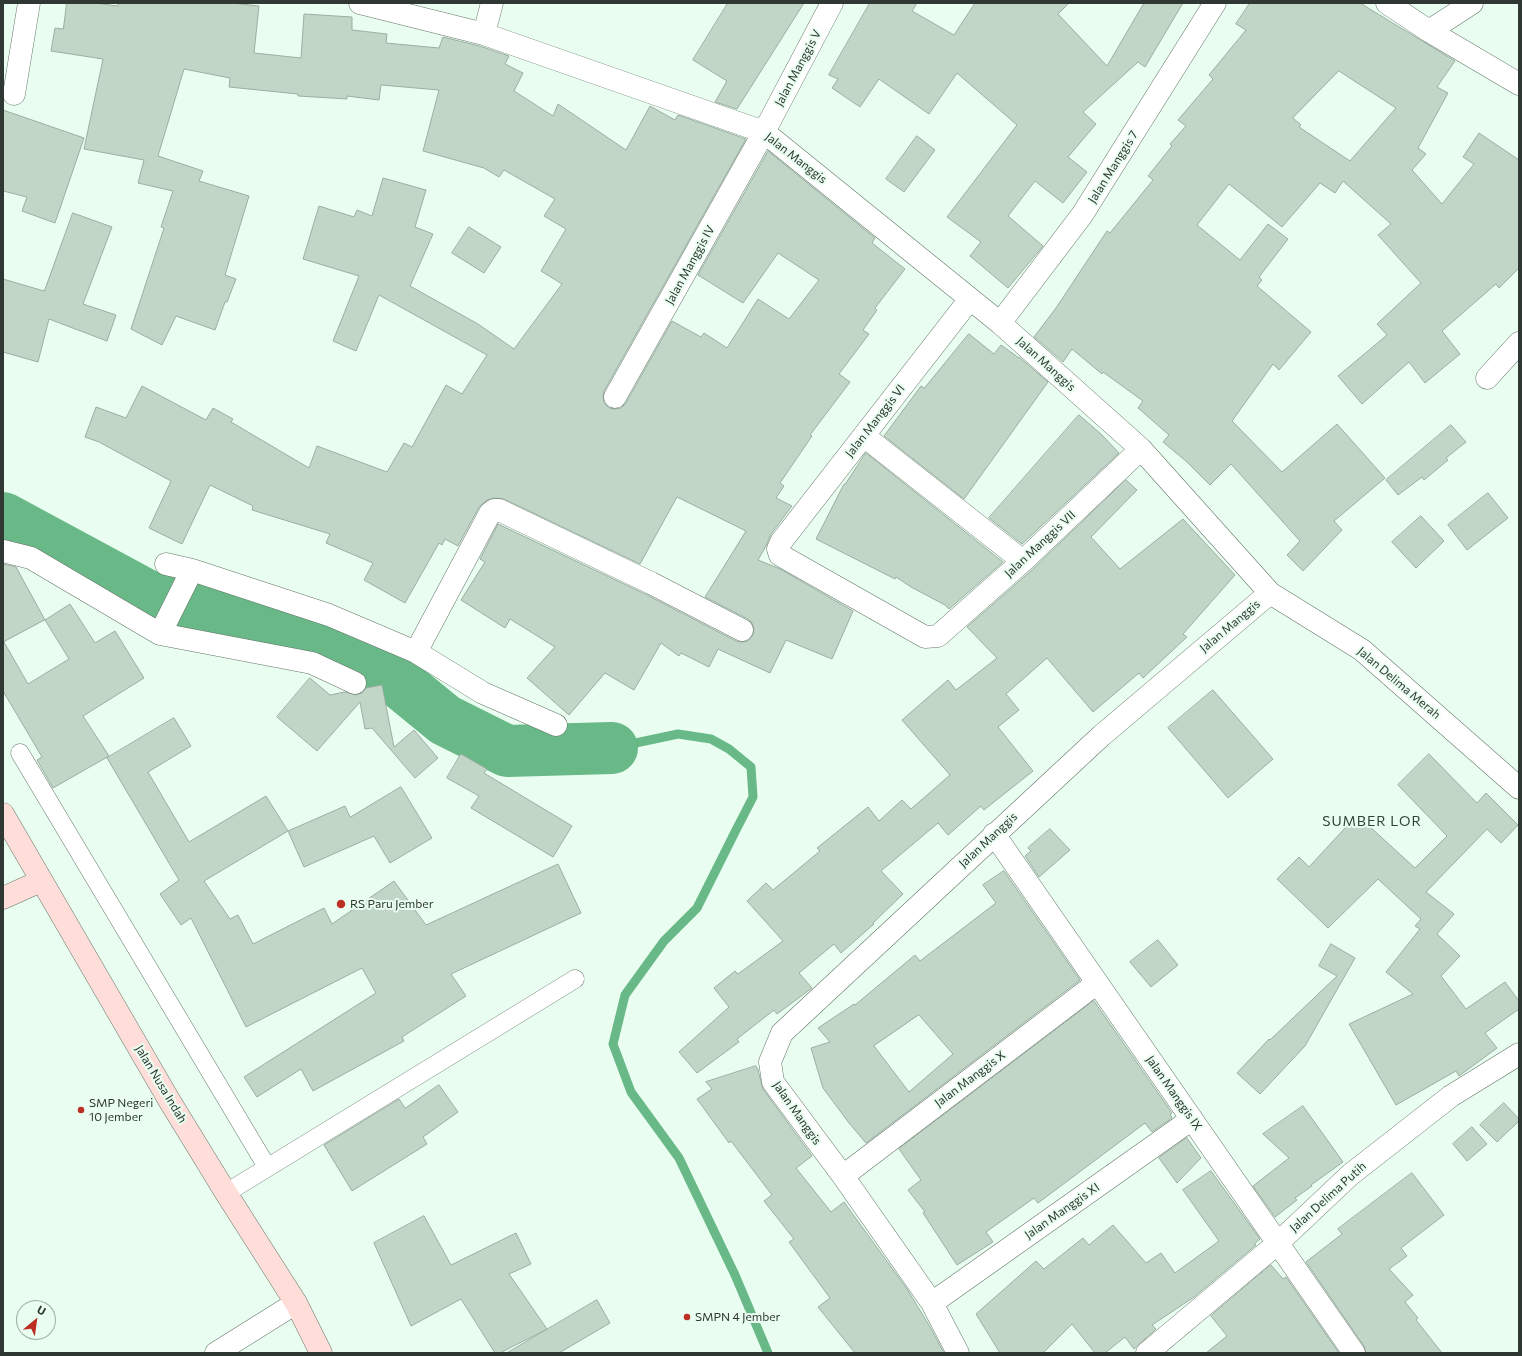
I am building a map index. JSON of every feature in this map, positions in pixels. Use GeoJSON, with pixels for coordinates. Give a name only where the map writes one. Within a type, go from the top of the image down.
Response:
{"type":"FeatureCollection","features":[{"type":"Feature","properties":{"kind":"main road","name":"Jalan Nusa Indah"},"geometry":{"type":"LineString","coordinates":[[3,814],[169,1100],[296,1303],[321,1353]]}},
{"type":"Feature","properties":{"kind":"main road"},"geometry":{"type":"LineString","coordinates":[[3,898],[41,881]]}},
{"type":"Feature","properties":{"kind":"street"},"geometry":{"type":"LineString","coordinates":[[14,94],[29,3]]}},
{"type":"Feature","properties":{"kind":"street","name":"Jalan Manggis"},"geometry":{"type":"LineString","coordinates":[[360,3],[484,34],[764,132],[1000,323],[1140,449],[1270,593],[1101,736],[994,834],[782,1033],[770,1062],[773,1082],[844,1176],[932,1303],[958,1353]]}},
{"type":"Feature","properties":{"kind":"street"},"geometry":{"type":"LineString","coordinates":[[484,34],[492,3]]}},
{"type":"Feature","properties":{"kind":"street","name":"Jalan Manggis V"},"geometry":{"type":"LineString","coordinates":[[764,132],[832,3]]}},
{"type":"Feature","properties":{"kind":"street","name":"Jalan Manggis 7"},"geometry":{"type":"LineString","coordinates":[[1000,323],[1082,215],[1215,3]]}},
{"type":"Feature","properties":{"kind":"street"},"geometry":{"type":"LineString","coordinates":[[1387,3],[1429,31],[1519,84]]}},
{"type":"Feature","properties":{"kind":"street"},"geometry":{"type":"LineString","coordinates":[[1429,31],[1472,3]]}},
{"type":"Feature","properties":{"kind":"street","name":"Jalan Manggis IV"},"geometry":{"type":"LineString","coordinates":[[615,397],[764,132]]}},
{"type":"Feature","properties":{"kind":"street","name":"Jalan Manggis VI"},"geometry":{"type":"LineString","coordinates":[[938,636],[925,638],[780,555],[778,549],[781,542],[970,299]]}},
{"type":"Feature","properties":{"kind":"street"},"geometry":{"type":"LineString","coordinates":[[1488,378],[1519,343]]}},
{"type":"Feature","properties":{"kind":"street"},"geometry":{"type":"LineString","coordinates":[[864,436],[1023,561]]}},
{"type":"Feature","properties":{"kind":"street","name":"Jalan Manggis VII"},"geometry":{"type":"LineString","coordinates":[[938,636],[1023,561],[1140,449]]}},
{"type":"Feature","properties":{"kind":"street"},"geometry":{"type":"LineString","coordinates":[[416,652],[490,513],[494,510],[499,510],[651,583],[742,630]]}},
{"type":"Feature","properties":{"kind":"street"},"geometry":{"type":"LineString","coordinates":[[3,551],[31,558],[162,629],[312,663],[355,683]]}},
{"type":"Feature","properties":{"kind":"street"},"geometry":{"type":"LineString","coordinates":[[166,564],[190,574],[329,615],[416,652],[483,693],[556,725]]}},
{"type":"Feature","properties":{"kind":"street"},"geometry":{"type":"LineString","coordinates":[[162,629],[190,574]]}},
{"type":"Feature","properties":{"kind":"street","name":"Jalan Delima Merah"},"geometry":{"type":"LineString","coordinates":[[1270,593],[1362,650],[1519,788]]}},
{"type":"Feature","properties":{"kind":"street","name":"Jalan Manggis IX"},"geometry":{"type":"LineString","coordinates":[[994,834],[1354,1353]]}},
{"type":"Feature","properties":{"kind":"street","name":"Jalan Manggis X"},"geometry":{"type":"LineString","coordinates":[[844,1176],[1098,983]]}},
{"type":"Feature","properties":{"kind":"street","name":"Jalan Delima Putih"},"geometry":{"type":"LineString","coordinates":[[1147,1353],[1278,1243],[1350,1175],[1445,1100],[1519,1054]]}},
{"type":"Feature","properties":{"kind":"street","name":"Jalan Manggis XI"},"geometry":{"type":"LineString","coordinates":[[932,1303],[1192,1119]]}},
{"type":"Feature","properties":{"kind":"street"},"geometry":{"type":"LineString","coordinates":[[216,1353],[296,1303]]}},
{"type":"Feature","properties":{"kind":"lane"},"geometry":{"type":"LineString","coordinates":[[20,753],[267,1167]]}},
{"type":"Feature","properties":{"kind":"lane"},"geometry":{"type":"LineString","coordinates":[[226,1193],[575,979]]}},
{"type":"Feature","properties":{"kind":"building"},"geometry":{"type":"Polygon","coordinates":[[[67,3],[95,3],[118,6],[118,3],[232,3],[259,6],[254,53],[301,58],[304,14],[352,17],[352,30],[387,34],[386,43],[439,48],[443,37],[483,47],[509,56],[505,64],[523,73],[514,91],[553,116],[558,104],[626,150],[650,106],[675,120],[678,115],[746,139],[604,391],[604,403],[609,408],[621,408],[626,403],[672,321],[701,337],[704,333],[727,348],[758,299],[789,319],[819,280],[778,253],[743,303],[698,275],[768,151],[875,238],[872,243],[905,269],[875,308],[877,310],[863,330],[869,334],[839,374],[850,382],[810,435],[812,436],[780,483],[784,486],[776,498],[792,506],[771,534],[758,560],[780,569],[853,611],[832,659],[786,640],[770,673],[718,649],[709,667],[681,653],[679,656],[661,643],[634,690],[605,673],[569,715],[527,678],[555,647],[510,619],[505,628],[461,600],[485,562],[480,559],[498,524],[645,594],[736,641],[748,641],[753,635],[754,629],[752,623],[748,619],[705,597],[746,531],[677,497],[640,564],[504,499],[494,498],[487,500],[479,507],[458,546],[445,539],[442,545],[439,543],[405,603],[364,580],[373,563],[326,543],[330,534],[252,510],[253,506],[210,485],[182,544],[149,528],[171,481],[99,442],[85,437],[96,407],[126,418],[142,386],[206,420],[213,408],[233,419],[231,422],[309,468],[317,446],[387,472],[404,443],[412,447],[446,385],[462,394],[487,355],[379,295],[356,351],[333,341],[359,276],[303,259],[319,206],[354,217],[357,210],[372,216],[383,178],[426,190],[415,227],[433,234],[410,286],[478,324],[514,349],[562,284],[541,271],[566,229],[544,216],[555,199],[504,170],[499,177],[484,168],[423,151],[439,90],[381,85],[379,100],[347,96],[347,99],[298,96],[298,94],[229,87],[230,78],[184,69],[158,156],[203,171],[199,181],[249,196],[225,275],[236,279],[227,302],[225,302],[215,330],[176,316],[162,345],[131,329],[164,228],[161,227],[173,191],[138,183],[144,160],[84,149],[103,59],[51,51],[55,28],[63,29],[67,3]]]}},
{"type":"Feature","properties":{"kind":"building"},"geometry":{"type":"Polygon","coordinates":[[[728,3],[804,3],[737,109],[715,102],[727,81],[693,60],[728,3]]]}},
{"type":"Feature","properties":{"kind":"building"},"geometry":{"type":"Polygon","coordinates":[[[870,3],[917,3],[912,11],[954,35],[975,3],[1069,3],[1058,14],[1107,66],[1144,3],[1183,3],[1145,67],[1138,62],[1083,112],[1096,124],[1068,157],[1087,172],[1063,203],[1035,181],[1008,216],[1043,246],[1008,288],[970,256],[981,242],[947,217],[1017,125],[957,73],[929,114],[879,79],[860,107],[832,88],[838,79],[829,75],[870,3]]]}},
{"type":"Feature","properties":{"kind":"building"},"geometry":{"type":"Polygon","coordinates":[[[1250,3],[1360,3],[1455,61],[1437,87],[1448,93],[1418,148],[1426,154],[1412,170],[1442,204],[1474,164],[1463,157],[1479,133],[1519,160],[1519,268],[1499,288],[1496,284],[1442,331],[1460,354],[1425,383],[1409,362],[1362,404],[1338,376],[1387,335],[1377,324],[1421,283],[1378,235],[1391,224],[1343,181],[1335,193],[1320,183],[1282,227],[1229,184],[1197,225],[1240,260],[1268,224],[1288,239],[1259,277],[1262,280],[1257,286],[1311,332],[1279,370],[1273,364],[1232,421],[1282,472],[1337,424],[1385,478],[1334,521],[1342,530],[1303,571],[1287,555],[1300,541],[1231,464],[1210,485],[1187,462],[1163,442],[1169,435],[1138,408],[1143,401],[1103,372],[1102,374],[1072,349],[1063,362],[1034,337],[1056,308],[1107,231],[1110,233],[1153,180],[1148,176],[1172,146],[1170,144],[1186,126],[1178,120],[1213,79],[1209,75],[1246,30],[1236,24],[1250,3]],[[1339,71],[1293,118],[1301,125],[1299,127],[1350,161],[1396,108],[1339,71]]]}},
{"type":"Feature","properties":{"kind":"building"},"geometry":{"type":"Polygon","coordinates":[[[3,110],[84,138],[55,223],[22,211],[27,197],[3,191],[3,110]]]}},
{"type":"Feature","properties":{"kind":"building"},"geometry":{"type":"Polygon","coordinates":[[[917,136],[935,150],[904,192],[886,179],[917,136]]]}},
{"type":"Feature","properties":{"kind":"building"},"geometry":{"type":"Polygon","coordinates":[[[73,213],[112,227],[83,304],[116,315],[107,341],[49,319],[38,362],[3,352],[3,279],[44,291],[73,213]]]}},
{"type":"Feature","properties":{"kind":"building"},"geometry":{"type":"Polygon","coordinates":[[[469,227],[501,247],[484,273],[452,253],[469,227]]]}},
{"type":"Feature","properties":{"kind":"building"},"geometry":{"type":"Polygon","coordinates":[[[969,334],[994,354],[1001,345],[1019,357],[1048,382],[964,499],[884,436],[921,386],[924,388],[969,334]]]}},
{"type":"Feature","properties":{"kind":"building"},"geometry":{"type":"Polygon","coordinates":[[[1079,415],[1101,434],[1119,453],[1022,544],[989,518],[1079,415]]]}},
{"type":"Feature","properties":{"kind":"building"},"geometry":{"type":"Polygon","coordinates":[[[1451,425],[1466,442],[1446,458],[1448,460],[1424,480],[1422,477],[1398,495],[1386,480],[1451,425]]]}},
{"type":"Feature","properties":{"kind":"building"},"geometry":{"type":"Polygon","coordinates":[[[866,453],[1003,562],[949,609],[945,605],[911,587],[896,577],[895,579],[816,539],[844,484],[866,453]]]}},
{"type":"Feature","properties":{"kind":"building"},"geometry":{"type":"Polygon","coordinates":[[[1126,480],[1137,490],[1091,537],[1120,569],[1183,519],[1235,575],[1183,634],[1187,637],[1143,678],[1139,673],[1093,712],[1047,658],[1006,694],[1019,710],[998,727],[1033,771],[984,810],[981,806],[948,835],[938,823],[881,871],[903,894],[873,923],[874,924],[841,953],[834,944],[799,973],[812,988],[777,1014],[774,1010],[737,1039],[739,1042],[697,1073],[679,1052],[729,1007],[714,988],[735,971],[738,974],[783,941],[747,901],[766,883],[773,890],[820,851],[817,848],[868,807],[879,821],[902,800],[911,809],[950,775],[902,720],[948,680],[956,690],[997,658],[967,627],[1032,570],[1126,480]]]}},
{"type":"Feature","properties":{"kind":"building"},"geometry":{"type":"Polygon","coordinates":[[[1488,493],[1508,518],[1467,550],[1448,525],[1488,493]]]}},
{"type":"Feature","properties":{"kind":"building"},"geometry":{"type":"Polygon","coordinates":[[[1421,516],[1444,541],[1416,568],[1392,542],[1421,516]]]}},
{"type":"Feature","properties":{"kind":"building"},"geometry":{"type":"Polygon","coordinates":[[[3,564],[16,567],[45,620],[70,604],[95,643],[115,631],[144,678],[83,716],[109,756],[53,788],[37,760],[42,757],[3,691],[3,564]],[[45,620],[4,642],[28,684],[69,659],[45,620]]]}},
{"type":"Feature","properties":{"kind":"building"},"geometry":{"type":"Polygon","coordinates":[[[310,678],[330,695],[345,692],[356,695],[362,693],[366,688],[382,685],[394,747],[414,730],[438,758],[415,778],[372,728],[365,729],[360,702],[317,751],[277,717],[310,678]]]}},
{"type":"Feature","properties":{"kind":"building"},"geometry":{"type":"Polygon","coordinates":[[[1213,690],[1273,759],[1228,798],[1168,728],[1213,690]]]}},
{"type":"Feature","properties":{"kind":"building"},"geometry":{"type":"Polygon","coordinates":[[[174,718],[191,746],[148,772],[189,842],[266,796],[288,831],[204,881],[230,919],[238,915],[253,944],[324,908],[332,924],[394,881],[426,925],[558,864],[581,913],[451,974],[466,996],[402,1037],[404,1041],[313,1091],[301,1069],[257,1097],[244,1077],[376,993],[362,968],[246,1027],[191,918],[181,925],[160,894],[179,880],[107,758],[174,718]]]}},
{"type":"Feature","properties":{"kind":"building"},"geometry":{"type":"Polygon","coordinates":[[[461,754],[487,769],[484,773],[572,826],[553,857],[471,808],[479,796],[447,778],[461,754]]]}},
{"type":"Feature","properties":{"kind":"building"},"geometry":{"type":"Polygon","coordinates":[[[1429,754],[1477,803],[1486,793],[1518,825],[1501,843],[1487,829],[1426,892],[1454,914],[1437,934],[1460,956],[1441,976],[1466,1009],[1505,982],[1519,1001],[1519,1009],[1485,1033],[1497,1048],[1459,1076],[1456,1071],[1396,1105],[1349,1024],[1413,994],[1386,972],[1420,929],[1415,926],[1421,919],[1378,879],[1328,928],[1277,879],[1299,857],[1309,867],[1357,815],[1415,868],[1447,836],[1398,785],[1429,754]]]}},
{"type":"Feature","properties":{"kind":"building"},"geometry":{"type":"Polygon","coordinates":[[[401,787],[432,838],[390,863],[374,836],[304,867],[288,831],[345,806],[350,817],[401,787]]]}},
{"type":"Feature","properties":{"kind":"building"},"geometry":{"type":"Polygon","coordinates":[[[1050,829],[1070,850],[1039,877],[1025,856],[1031,851],[1028,848],[1050,829]]]}},
{"type":"Feature","properties":{"kind":"building"},"geometry":{"type":"Polygon","coordinates":[[[1004,871],[1080,980],[866,1143],[823,1088],[811,1048],[830,1042],[818,1028],[854,1004],[855,1005],[915,955],[920,961],[996,903],[983,885],[1004,871]],[[919,1015],[874,1046],[909,1092],[953,1054],[919,1015]]]}},
{"type":"Feature","properties":{"kind":"building"},"geometry":{"type":"Polygon","coordinates":[[[1158,940],[1178,965],[1151,987],[1130,962],[1158,940]]]}},
{"type":"Feature","properties":{"kind":"building"},"geometry":{"type":"Polygon","coordinates":[[[1331,944],[1355,958],[1305,1046],[1260,1094],[1237,1073],[1269,1039],[1270,1040],[1337,976],[1319,966],[1331,944]]]}},
{"type":"Feature","properties":{"kind":"building"},"geometry":{"type":"Polygon","coordinates":[[[1094,1001],[1172,1113],[1170,1114],[1172,1118],[1152,1132],[1145,1123],[1038,1203],[1034,1198],[986,1232],[993,1242],[957,1265],[923,1213],[925,1212],[908,1190],[921,1180],[899,1149],[1094,1001]]]}},
{"type":"Feature","properties":{"kind":"building"},"geometry":{"type":"Polygon","coordinates":[[[756,1066],[763,1089],[812,1156],[796,1168],[831,1212],[844,1202],[907,1289],[944,1353],[855,1353],[818,1307],[830,1298],[789,1242],[794,1239],[764,1201],[772,1195],[731,1141],[729,1143],[697,1099],[712,1089],[706,1082],[756,1066]]]}},
{"type":"Feature","properties":{"kind":"building"},"geometry":{"type":"Polygon","coordinates":[[[439,1085],[458,1112],[423,1137],[427,1144],[352,1191],[324,1145],[399,1099],[405,1108],[439,1085]]]}},
{"type":"Feature","properties":{"kind":"building"},"geometry":{"type":"Polygon","coordinates":[[[1504,1103],[1519,1119],[1519,1121],[1497,1142],[1480,1125],[1504,1103]]]}},
{"type":"Feature","properties":{"kind":"building"},"geometry":{"type":"Polygon","coordinates":[[[1303,1106],[1343,1162],[1311,1185],[1312,1186],[1295,1198],[1297,1200],[1275,1217],[1253,1186],[1289,1158],[1263,1134],[1303,1106]]]}},
{"type":"Feature","properties":{"kind":"building"},"geometry":{"type":"Polygon","coordinates":[[[1472,1127],[1487,1144],[1467,1161],[1453,1144],[1472,1127]]]}},
{"type":"Feature","properties":{"kind":"building"},"geometry":{"type":"Polygon","coordinates":[[[1187,1138],[1201,1158],[1177,1183],[1159,1158],[1187,1138]]]}},
{"type":"Feature","properties":{"kind":"building"},"geometry":{"type":"Polygon","coordinates":[[[1211,1171],[1260,1239],[1254,1244],[1256,1245],[1194,1297],[1152,1325],[1156,1329],[1134,1349],[1125,1337],[1105,1353],[1095,1353],[1072,1324],[1043,1353],[1000,1353],[976,1314],[1036,1261],[1044,1269],[1083,1238],[1089,1245],[1113,1225],[1146,1263],[1161,1253],[1175,1273],[1219,1241],[1183,1190],[1211,1171]]]}},
{"type":"Feature","properties":{"kind":"building"},"geometry":{"type":"Polygon","coordinates":[[[1412,1173],[1444,1215],[1401,1248],[1407,1256],[1389,1269],[1413,1295],[1405,1302],[1418,1318],[1416,1320],[1442,1353],[1366,1353],[1364,1346],[1306,1262],[1342,1234],[1338,1229],[1412,1173]]]}},
{"type":"Feature","properties":{"kind":"building"},"geometry":{"type":"Polygon","coordinates":[[[424,1216],[451,1265],[516,1233],[531,1264],[509,1274],[547,1329],[500,1353],[495,1353],[461,1299],[411,1326],[374,1243],[424,1216]]]}},
{"type":"Feature","properties":{"kind":"building"},"geometry":{"type":"Polygon","coordinates":[[[1271,1265],[1283,1279],[1286,1277],[1339,1353],[1206,1353],[1227,1336],[1211,1316],[1271,1265]]]}},
{"type":"Feature","properties":{"kind":"building"},"geometry":{"type":"Polygon","coordinates":[[[597,1300],[610,1323],[559,1353],[507,1353],[597,1300]]]}},
{"type":"Feature","properties":{"kind":"waterway"},"geometry":{"type":"LineString","coordinates":[[3,518],[153,599],[210,606],[319,638],[390,675],[445,720],[507,751],[612,748]]}},
{"type":"Feature","properties":{"kind":"waterway"},"geometry":{"type":"LineString","coordinates":[[612,748],[678,734],[711,739],[729,749],[751,767],[753,797],[697,908],[664,941],[625,995],[613,1044],[631,1092],[679,1158],[735,1275],[768,1353]]}},
{"type":"Feature","properties":{"kind":"place","name":"RS Paru Jember"},"geometry":{"type":"Point","coordinates":[341,904]}},
{"type":"Feature","properties":{"kind":"place","name":"SMP Negeri 10 Jember"},"geometry":{"type":"Point","coordinates":[81,1110]}},
{"type":"Feature","properties":{"kind":"place","name":"SMPN 4 Jember"},"geometry":{"type":"Point","coordinates":[687,1317]}},
{"type":"Feature","properties":{"kind":"district","name":"SUMBER LOR"},"geometry":{"type":"Point","coordinates":[1372,821]}}]}
